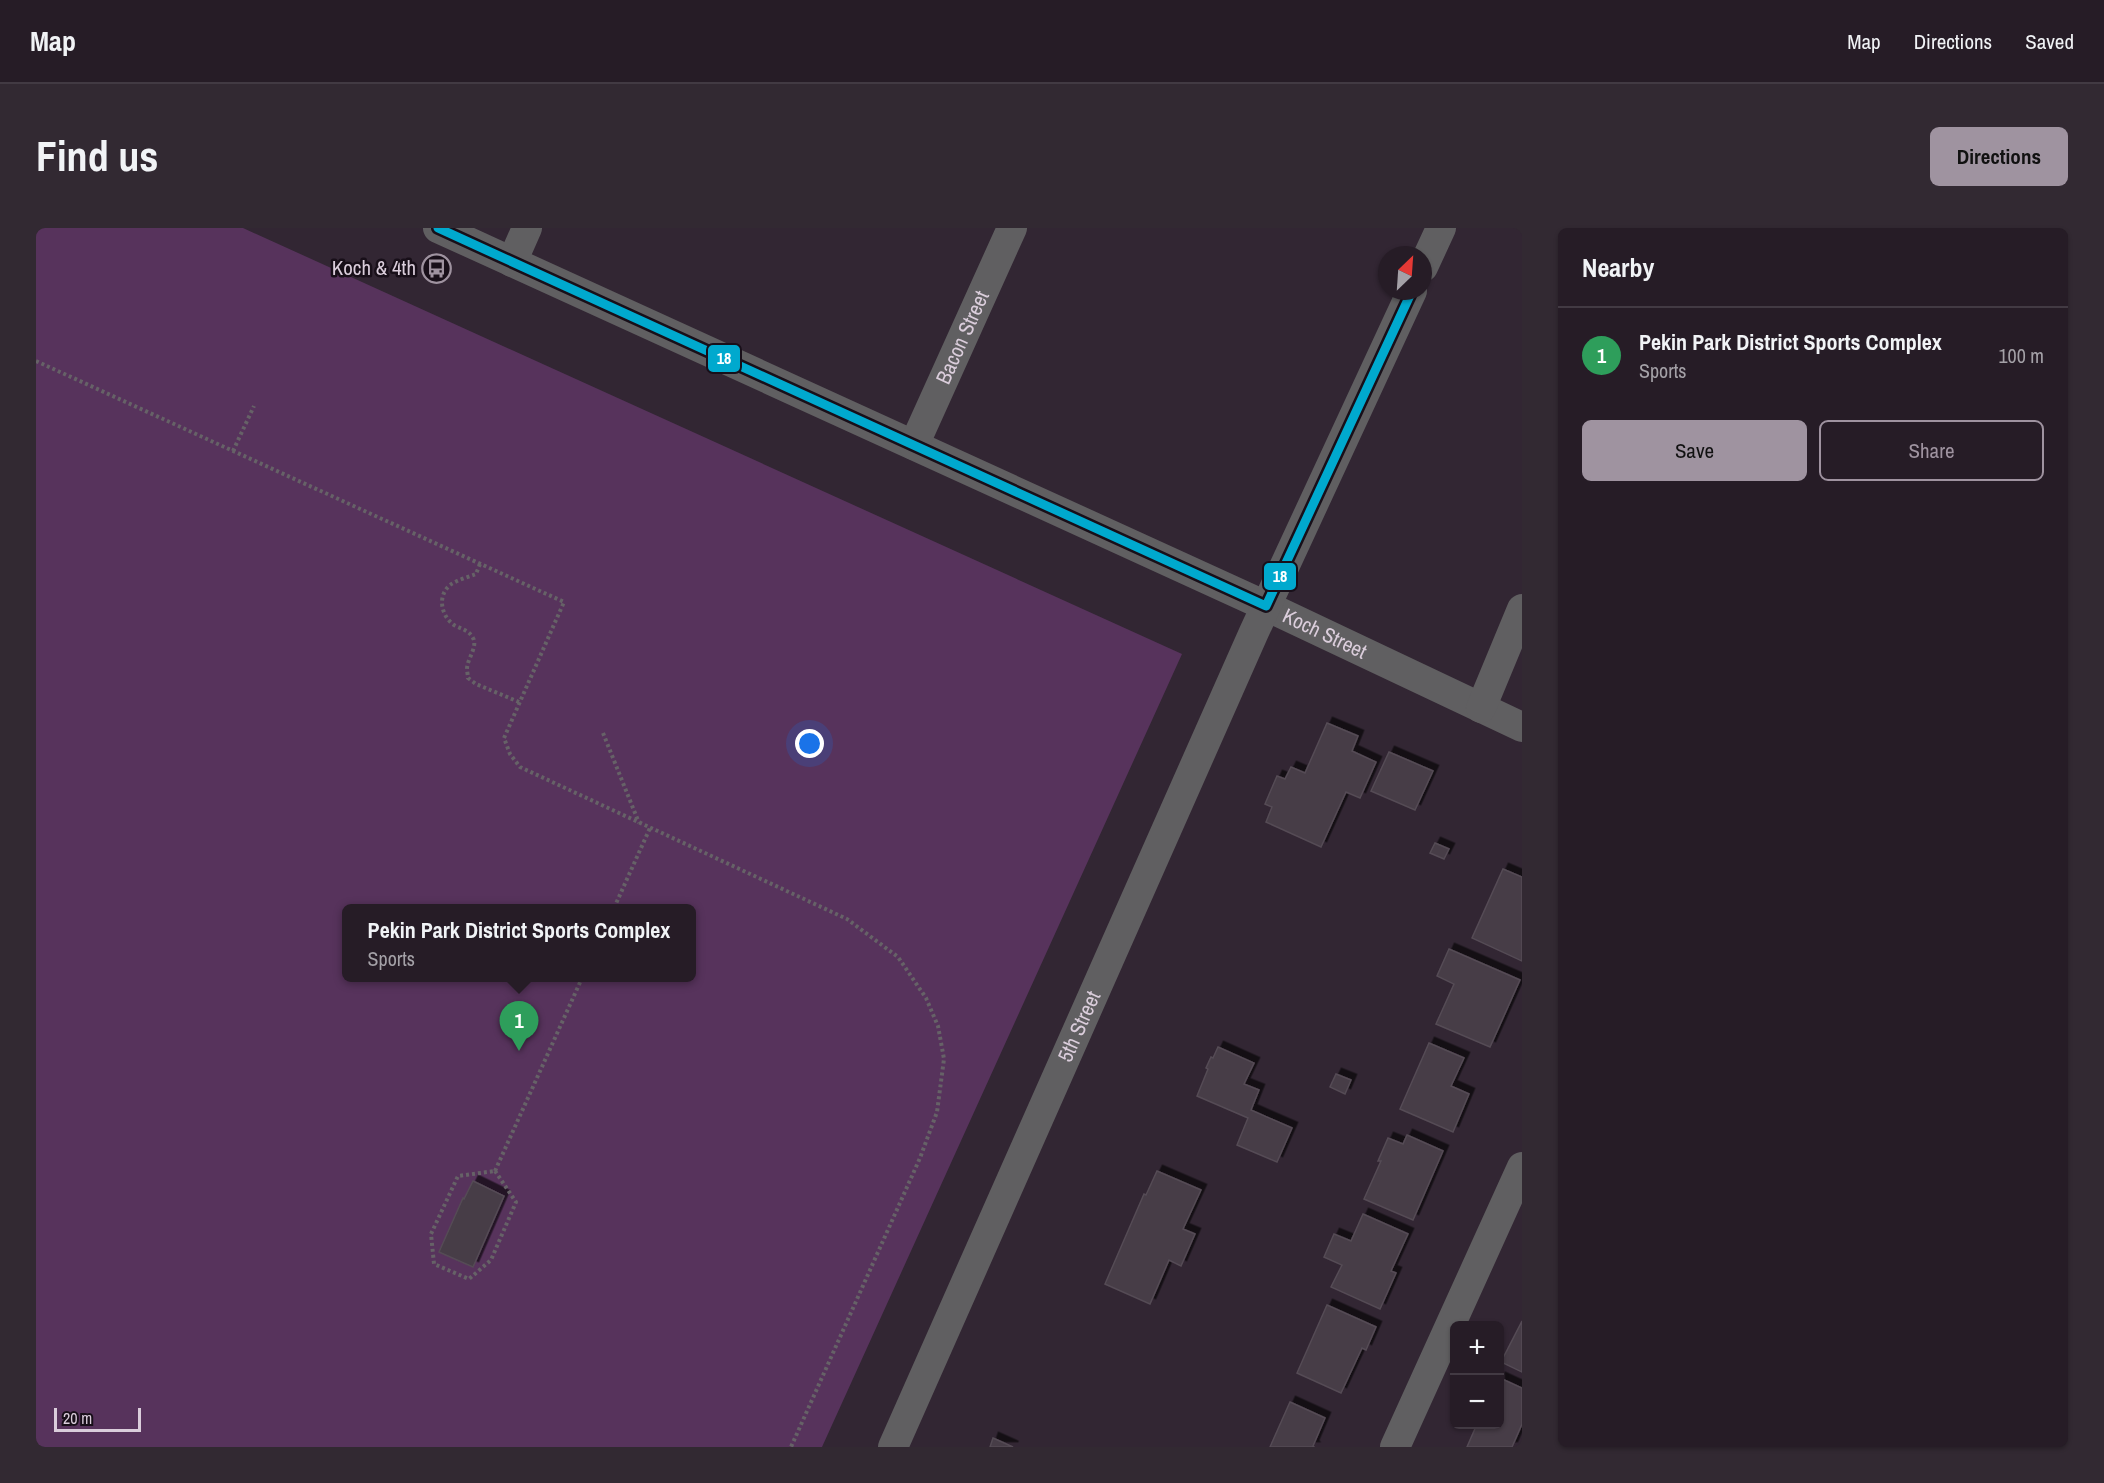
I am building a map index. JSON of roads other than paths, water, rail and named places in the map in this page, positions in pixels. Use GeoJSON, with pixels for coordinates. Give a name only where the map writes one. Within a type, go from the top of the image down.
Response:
{"type":"FeatureCollection","features":[{"type":"Feature","properties":{"kind":"street","name":"Koch Street"},"geometry":{"type":"LineString","coordinates":[[438,228],[1266,606],[1522,727]]}},
{"type":"Feature","properties":{"kind":"street"},"geometry":{"type":"LineString","coordinates":[[512,261],[527,228]]}},
{"type":"Feature","properties":{"kind":"street","name":"Bacon Street"},"geometry":{"type":"LineString","coordinates":[[914,445],[1012,228]]}},
{"type":"Feature","properties":{"kind":"street"},"geometry":{"type":"LineString","coordinates":[[1432,248],[1441,228]]}},
{"type":"Feature","properties":{"kind":"street","name":"5th Street"},"geometry":{"type":"LineString","coordinates":[[893,1447],[1266,606],[1408,300]]}},
{"type":"Feature","properties":{"kind":"street"},"geometry":{"type":"LineString","coordinates":[[1482,708],[1522,609]]}},
{"type":"Feature","properties":{"kind":"street"},"geometry":{"type":"LineString","coordinates":[[1395,1447],[1522,1167]]}},
{"type":"Feature","properties":{"kind":"place","name":"Koch & 4th"},"geometry":{"type":"Point","coordinates":[437,268]}},
{"type":"Feature","properties":{"kind":"place","name":"Pekin Park District Sports Complex"},"geometry":{"type":"Point","coordinates":[519,1051]}}]}
